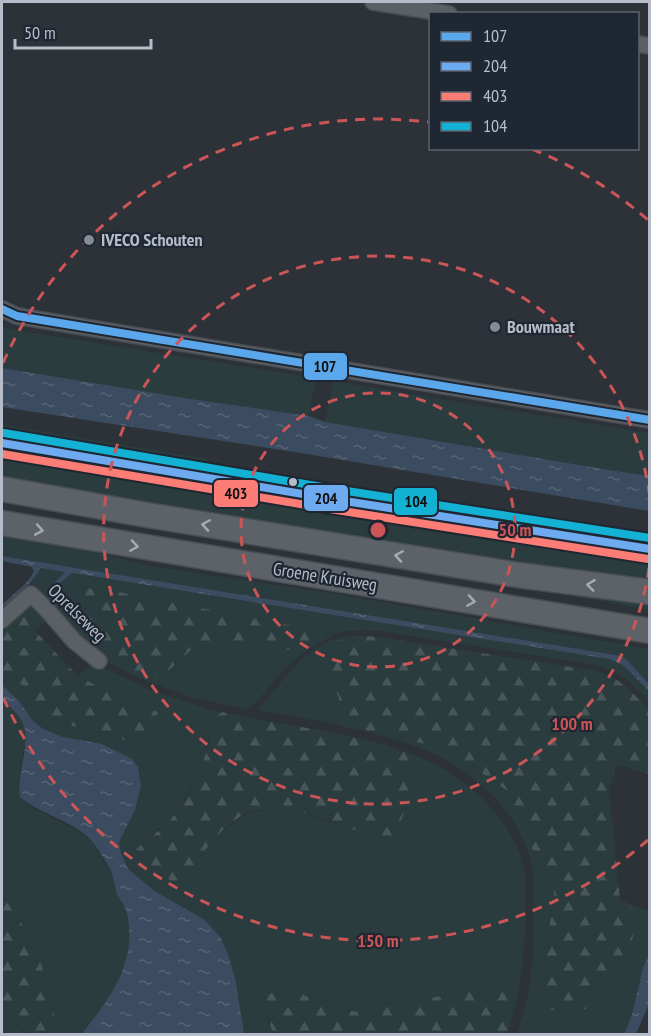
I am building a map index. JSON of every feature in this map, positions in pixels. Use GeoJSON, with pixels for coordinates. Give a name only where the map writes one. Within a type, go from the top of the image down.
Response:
{"type":"FeatureCollection","features":[{"type":"Feature","properties":{"kind":"main road","name":"Groene Kruisweg"},"geometry":{"type":"LineString","coordinates":[[2,489],[147,515],[518,575],[650,592]]}},
{"type":"Feature","properties":{"kind":"main road","name":"Groene Kruisweg"},"geometry":{"type":"LineString","coordinates":[[2,523],[650,631]]}},
{"type":"Feature","properties":{"kind":"street"},"geometry":{"type":"LineString","coordinates":[[374,2],[436,12]]}},
{"type":"Feature","properties":{"kind":"street"},"geometry":{"type":"LineString","coordinates":[[2,309],[17,316],[650,420]]}},
{"type":"Feature","properties":{"kind":"street","name":"Oprelseweg"},"geometry":{"type":"LineString","coordinates":[[2,620],[31,594],[74,640],[99,661]]}},
{"type":"Feature","properties":{"kind":"green space"},"geometry":{"type":"Polygon","coordinates":[[[2,327],[316,378],[309,416],[2,368],[2,327]]]}},
{"type":"Feature","properties":{"kind":"green space"},"geometry":{"type":"Polygon","coordinates":[[[333,381],[649,433],[649,476],[325,422],[333,381]]]}},
{"type":"Feature","properties":{"kind":"green space"},"geometry":{"type":"Polygon","coordinates":[[[2,425],[207,459],[206,467],[104,452],[2,433],[2,425]]]}},
{"type":"Feature","properties":{"kind":"green space"},"geometry":{"type":"Polygon","coordinates":[[[2,457],[208,488],[268,505],[369,521],[421,522],[574,546],[613,557],[649,562],[649,582],[424,551],[2,480],[2,457]]]}},
{"type":"Feature","properties":{"kind":"green space"},"geometry":{"type":"Polygon","coordinates":[[[2,534],[77,547],[145,565],[342,595],[649,649],[649,684],[625,658],[616,655],[2,556],[2,534]]]}},
{"type":"Feature","properties":{"kind":"green space"},"geometry":{"type":"Polygon","coordinates":[[[40,568],[66,572],[51,586],[53,590],[71,573],[609,659],[623,665],[649,691],[649,702],[626,679],[596,665],[387,632],[360,630],[334,634],[119,592],[72,586],[49,606],[40,590],[31,582],[40,568]]]}},
{"type":"Feature","properties":{"kind":"green space"},"geometry":{"type":"Polygon","coordinates":[[[508,584],[649,602],[649,610],[508,584]]]}},
{"type":"Feature","properties":{"kind":"green space"},"geometry":{"type":"Polygon","coordinates":[[[72,586],[119,592],[334,634],[304,652],[232,641],[200,642],[167,672],[149,682],[101,658],[49,606],[72,586]]]}},
{"type":"Feature","properties":{"kind":"green space"},"geometry":{"type":"Polygon","coordinates":[[[26,603],[37,605],[48,619],[35,631],[78,676],[130,703],[158,712],[152,734],[139,745],[101,732],[57,723],[20,683],[7,674],[2,675],[2,625],[26,603]]]}},
{"type":"Feature","properties":{"kind":"green space"},"geometry":{"type":"Polygon","coordinates":[[[349,636],[338,641],[327,674],[339,698],[333,713],[339,725],[257,710],[308,654],[330,641],[349,636]]]}},
{"type":"Feature","properties":{"kind":"green space"},"geometry":{"type":"Polygon","coordinates":[[[349,636],[385,638],[597,671],[620,682],[649,710],[649,774],[617,765],[609,789],[620,900],[632,905],[629,914],[636,925],[627,958],[604,985],[592,1007],[562,1013],[551,1009],[544,999],[540,985],[554,896],[553,871],[541,864],[508,808],[513,795],[476,769],[433,746],[340,726],[333,713],[339,698],[327,674],[332,650],[338,641],[349,636]]]}},
{"type":"Feature","properties":{"kind":"green space"},"geometry":{"type":"Polygon","coordinates":[[[216,640],[304,652],[283,670],[256,703],[245,709],[194,698],[149,682],[167,672],[200,642],[216,640]]]}},
{"type":"Feature","properties":{"kind":"green space"},"geometry":{"type":"Polygon","coordinates":[[[94,663],[148,689],[222,712],[214,718],[203,762],[196,780],[180,807],[169,820],[136,849],[181,885],[193,865],[220,833],[246,814],[264,810],[300,812],[381,838],[398,831],[421,758],[464,783],[486,802],[505,825],[519,851],[523,864],[526,912],[518,997],[491,988],[383,1003],[367,1015],[282,987],[266,1015],[273,1034],[244,1034],[236,982],[221,938],[205,920],[153,890],[128,869],[121,853],[119,842],[135,810],[141,787],[102,744],[63,737],[43,729],[31,719],[19,701],[2,685],[2,675],[7,674],[20,683],[57,723],[101,732],[139,745],[158,712],[130,703],[78,676],[94,663]]]}},
{"type":"Feature","properties":{"kind":"green space"},"geometry":{"type":"Polygon","coordinates":[[[2,694],[23,723],[26,740],[18,789],[28,805],[79,831],[91,840],[111,872],[117,894],[125,908],[130,933],[127,958],[105,1005],[83,1034],[43,1034],[56,1022],[37,947],[2,895],[2,694]]]}},
{"type":"Feature","properties":{"kind":"green space"},"geometry":{"type":"Polygon","coordinates":[[[222,712],[348,736],[421,758],[398,831],[387,839],[299,812],[257,811],[235,820],[217,836],[181,886],[156,872],[136,849],[169,821],[186,798],[204,759],[214,718],[222,712]]]}},
{"type":"Feature","properties":{"kind":"green space"},"geometry":{"type":"Polygon","coordinates":[[[358,729],[433,746],[476,769],[513,796],[523,830],[532,850],[541,864],[553,871],[554,896],[540,985],[559,1012],[574,1013],[592,1006],[604,985],[627,958],[629,914],[632,905],[649,911],[649,955],[624,1034],[517,1034],[528,995],[534,930],[533,874],[529,854],[522,837],[502,806],[458,767],[425,750],[358,729]]]}},
{"type":"Feature","properties":{"kind":"green space"},"geometry":{"type":"Polygon","coordinates":[[[2,895],[37,947],[56,1022],[43,1034],[28,1034],[2,1012],[2,895]]]}},
{"type":"Feature","properties":{"kind":"green space"},"geometry":{"type":"Polygon","coordinates":[[[282,987],[367,1015],[383,1003],[491,988],[518,997],[507,1034],[273,1034],[265,1007],[267,996],[282,987]]]}},
{"type":"Feature","properties":{"kind":"green space"},"geometry":{"type":"Polygon","coordinates":[[[2,1012],[27,1034],[2,1034],[2,1012]]]}},
{"type":"Feature","properties":{"kind":"water"},"geometry":{"type":"Polygon","coordinates":[[[2,368],[309,416],[325,422],[649,476],[649,511],[301,453],[2,407],[2,368]]]}},
{"type":"Feature","properties":{"kind":"water"},"geometry":{"type":"Polygon","coordinates":[[[2,556],[616,655],[625,658],[649,684],[649,691],[623,665],[609,659],[72,573],[52,590],[50,587],[65,572],[41,568],[31,582],[2,608],[2,605],[28,581],[34,571],[32,567],[2,561],[2,556]]]}},
{"type":"Feature","properties":{"kind":"water"},"geometry":{"type":"Polygon","coordinates":[[[2,685],[19,701],[31,719],[43,729],[63,737],[102,744],[132,759],[138,767],[141,786],[135,810],[119,842],[121,853],[128,869],[153,890],[205,920],[221,938],[236,982],[244,1034],[83,1034],[113,990],[126,960],[129,928],[126,910],[117,894],[111,871],[91,840],[84,833],[20,797],[19,788],[25,743],[24,726],[4,698],[2,685]]]}},
{"type":"Feature","properties":{"kind":"water"},"geometry":{"type":"Polygon","coordinates":[[[649,955],[649,1004],[636,1034],[624,1034],[632,1014],[643,968],[649,955]]]}},
{"type":"Feature","properties":{"kind":"transit line","name":"107"},"geometry":{"type":"LineString","coordinates":[[2,309],[17,316],[650,420]]}},
{"type":"Feature","properties":{"kind":"transit line","name":"104"},"geometry":{"type":"LineString","coordinates":[[4,433],[334,489],[650,538]]}},
{"type":"Feature","properties":{"kind":"transit line","name":"204"},"geometry":{"type":"LineString","coordinates":[[2,443],[332,499],[650,549]]}},
{"type":"Feature","properties":{"kind":"transit line","name":"403"},"geometry":{"type":"LineString","coordinates":[[2,454],[648,559]]}},
{"type":"Feature","properties":{"kind":"place","name":"IVECO Schouten"},"geometry":{"type":"Point","coordinates":[89,240]}},
{"type":"Feature","properties":{"kind":"place","name":"Bouwmaat"},"geometry":{"type":"Point","coordinates":[495,327]}}]}
